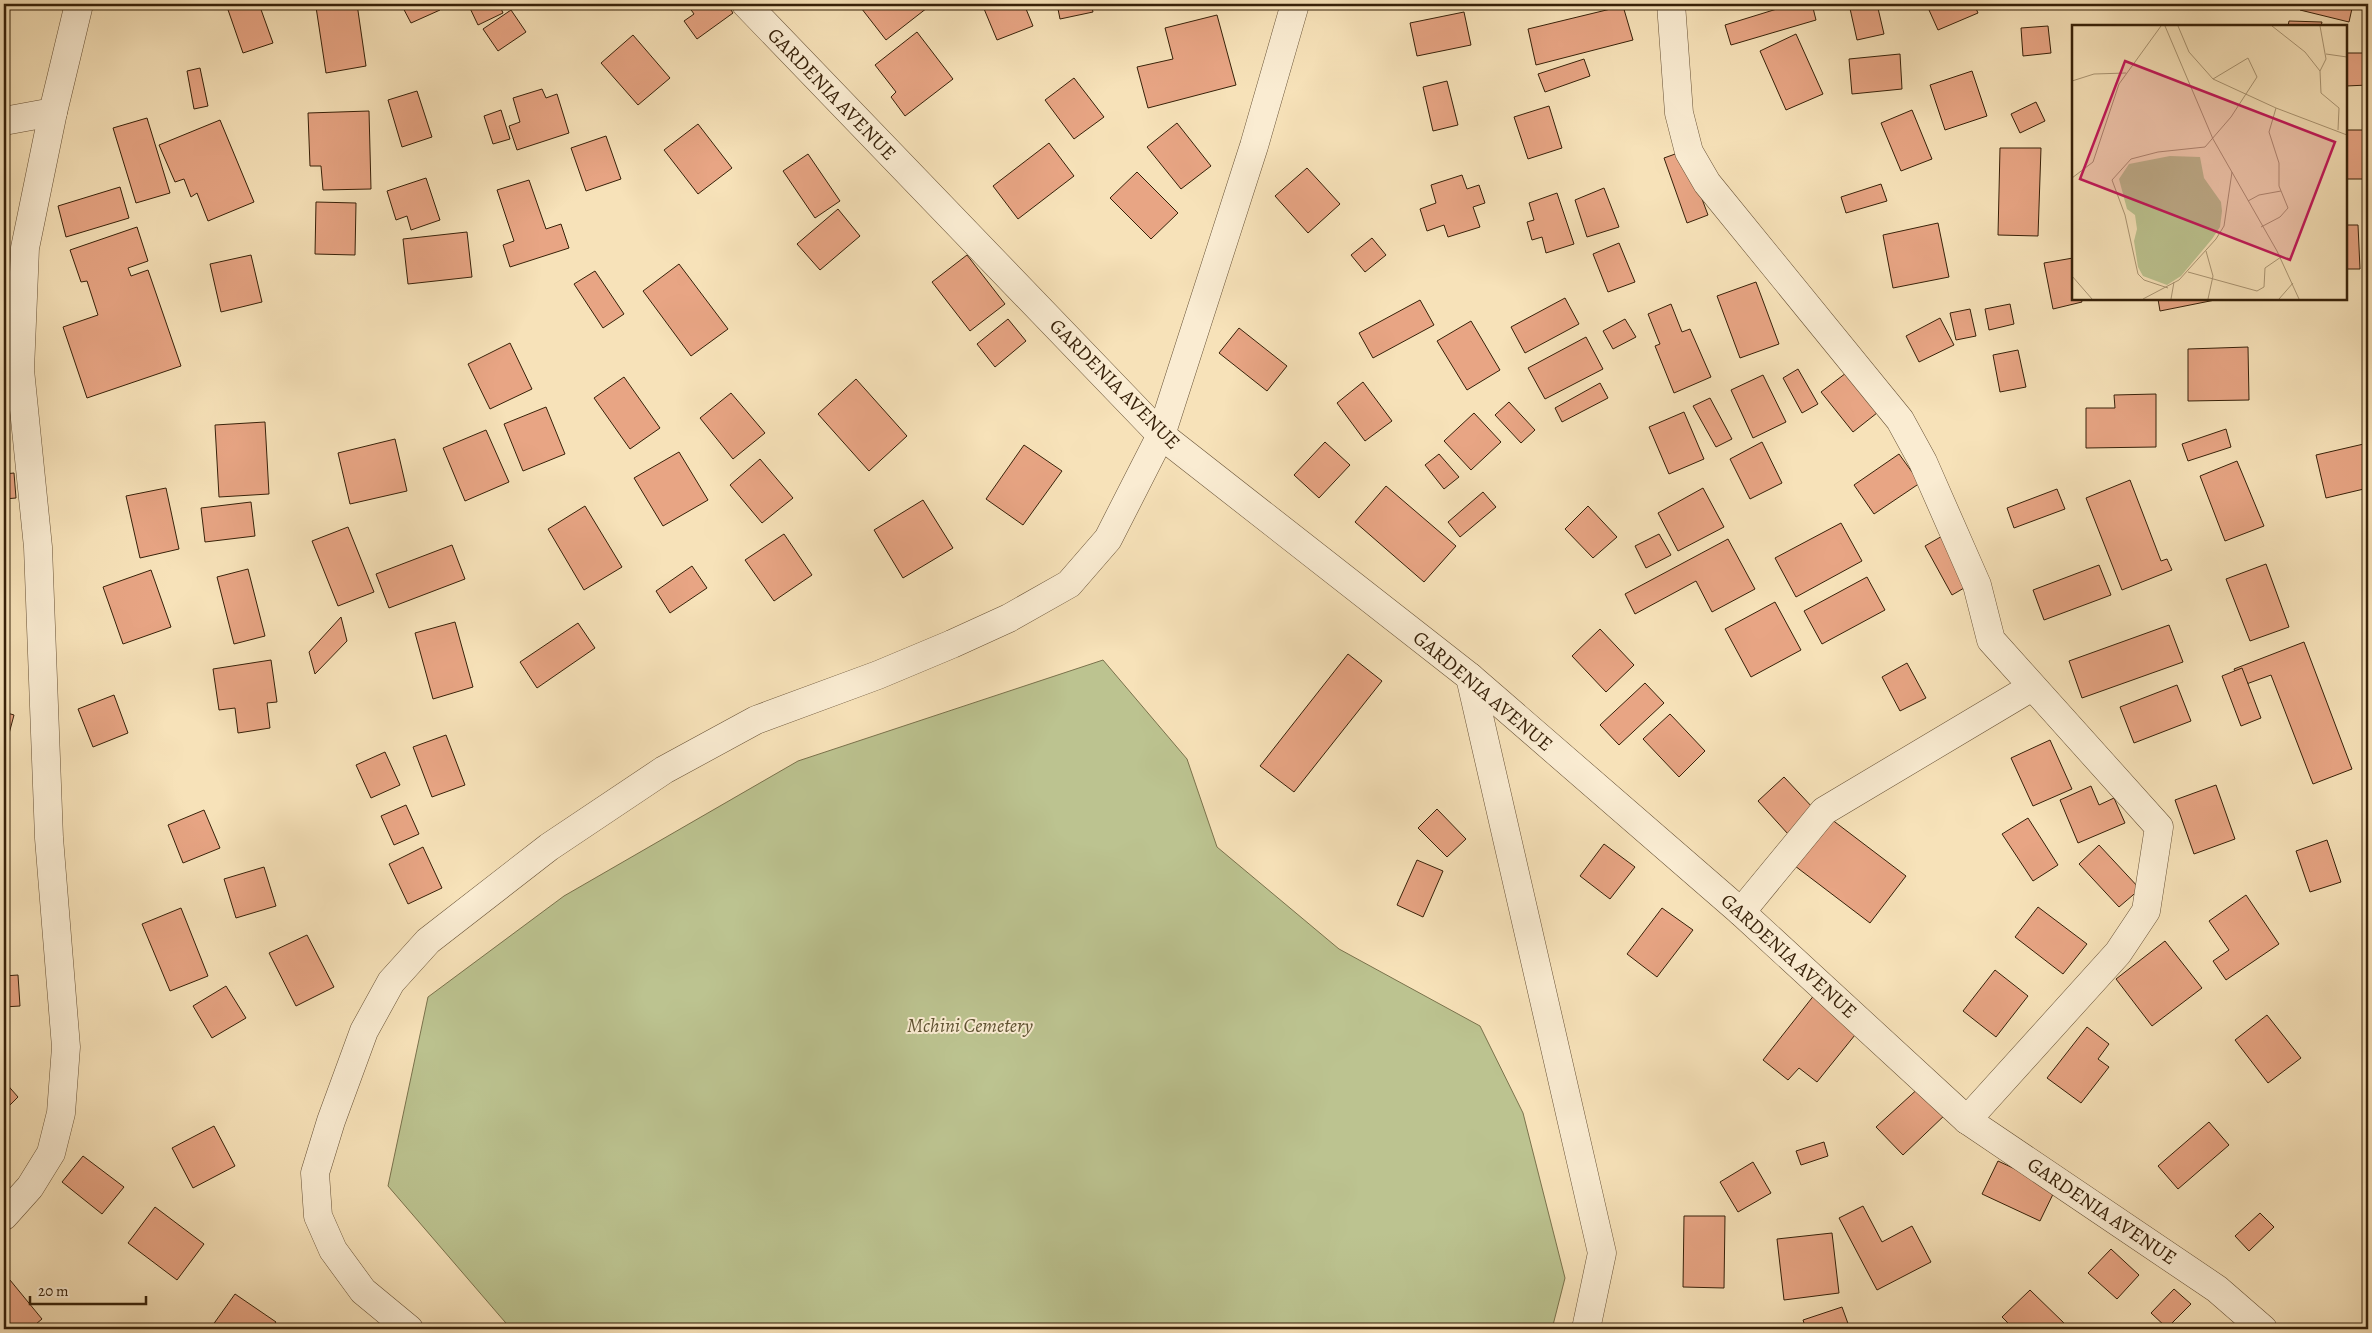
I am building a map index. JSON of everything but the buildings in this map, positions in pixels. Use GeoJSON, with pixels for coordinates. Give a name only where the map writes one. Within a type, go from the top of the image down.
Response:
{"type":"FeatureCollection","features":[{"type":"Feature","properties":{"kind":"street"},"geometry":{"type":"LineString","coordinates":[[4,1216],[30,1187],[51,1153],[61,1113],[66,1047],[49,838],[38,547],[20,370],[25,248],[79,4]]}},
{"type":"Feature","properties":{"kind":"street","name":"GARDENIA AVENUE"},"geometry":{"type":"LineString","coordinates":[[746,4],[1161,435],[1470,677],[1741,912],[1967,1120],[2217,1289],[2263,1329]]}},
{"type":"Feature","properties":{"kind":"street"},"geometry":{"type":"LineString","coordinates":[[409,1329],[363,1290],[333,1250],[318,1216],[315,1173],[331,1121],[364,1030],[391,982],[428,942],[549,847],[664,770],[756,720],[878,675],[952,644],[1009,618],[1069,584],[1108,538],[1161,435],[1254,146],[1294,4]]}},
{"type":"Feature","properties":{"kind":"street"},"geometry":{"type":"LineString","coordinates":[[1671,4],[1679,113],[1689,152],[1707,183],[1900,420],[1923,462],[1977,585],[1991,640],[2159,827],[2150,895],[2146,911],[2118,953],[1967,1120]]}},
{"type":"Feature","properties":{"kind":"street"},"geometry":{"type":"LineString","coordinates":[[4,121],[54,112]]}},
{"type":"Feature","properties":{"kind":"street"},"geometry":{"type":"LineString","coordinates":[[1470,677],[1602,1253],[1586,1329]]}},
{"type":"Feature","properties":{"kind":"street"},"geometry":{"type":"LineString","coordinates":[[1741,912],[1824,811],[2032,687]]}},
{"type":"Feature","properties":{"kind":"green space","name":"Mchini Cemetery"},"geometry":{"type":"Polygon","coordinates":[[[1103,660],[1187,759],[1217,847],[1339,949],[1480,1026],[1523,1113],[1565,1278],[1552,1329],[511,1329],[388,1186],[428,997],[564,896],[798,761],[1103,660]]]}}]}
